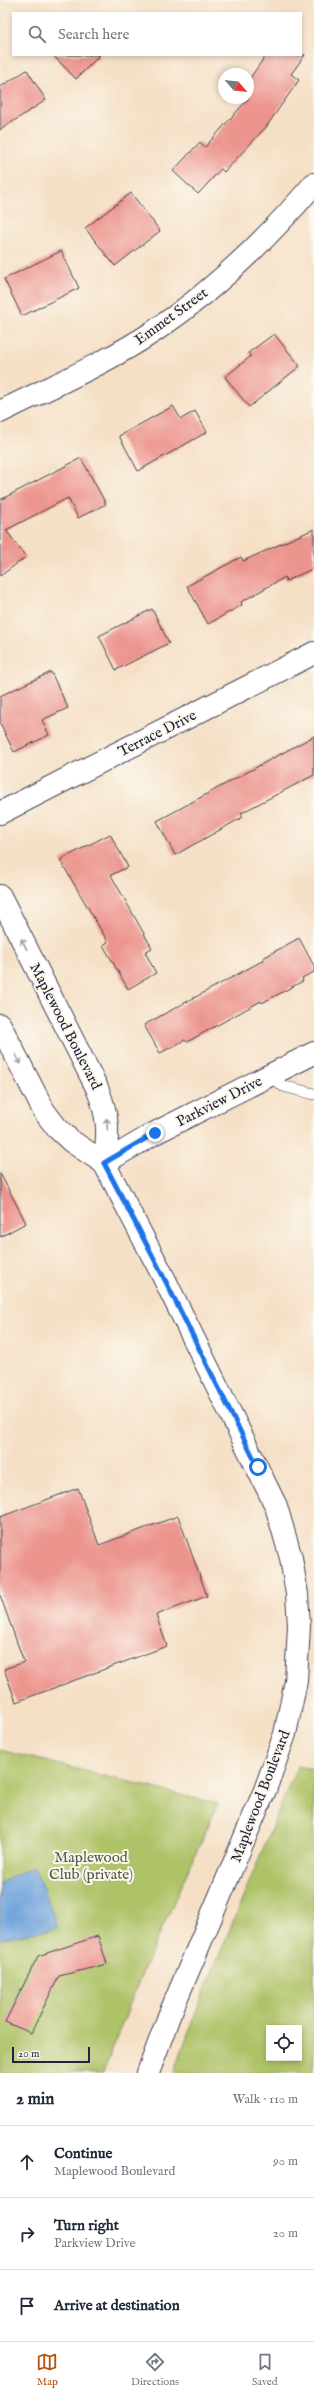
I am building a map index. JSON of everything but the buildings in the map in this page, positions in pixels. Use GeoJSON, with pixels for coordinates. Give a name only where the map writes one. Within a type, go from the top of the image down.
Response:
{"type":"FeatureCollection","features":[{"type":"Feature","properties":{"kind":"street","name":"Emmet Street"},"geometry":{"type":"LineString","coordinates":[[0,412],[98,363],[161,326],[230,273],[281,222],[314,184]]}},
{"type":"Feature","properties":{"kind":"street","name":"Terrace Drive"},"geometry":{"type":"LineString","coordinates":[[0,813],[314,653]]}},
{"type":"Feature","properties":{"kind":"street","name":"Maplewood Boulevard"},"geometry":{"type":"LineString","coordinates":[[0,896],[97,1088],[106,1109],[108,1139],[104,1163]]}},
{"type":"Feature","properties":{"kind":"street","name":"Maplewood Boulevard"},"geometry":{"type":"LineString","coordinates":[[0,1025],[48,1117],[71,1141],[104,1163],[161,1272],[276,1506],[291,1558],[299,1626],[294,1694],[278,1759],[169,2016],[148,2073]]}},
{"type":"Feature","properties":{"kind":"street","name":"Parkview Drive"},"geometry":{"type":"LineString","coordinates":[[104,1163],[155,1133],[314,1053]]}},
{"type":"Feature","properties":{"kind":"lane"},"geometry":{"type":"LineString","coordinates":[[269,1075],[283,1086],[314,1094]]}},
{"type":"Feature","properties":{"kind":"green space","name":"Maplewood Club (private)"},"geometry":{"type":"Polygon","coordinates":[[[0,1750],[218,1804],[142,1973],[103,2073],[0,2073],[0,1750]]]}},
{"type":"Feature","properties":{"kind":"green space"},"geometry":{"type":"Polygon","coordinates":[[[297,1766],[314,1769],[314,2073],[174,2073],[195,2014],[297,1766]]]}},
{"type":"Feature","properties":{"kind":"water"},"geometry":{"type":"Polygon","coordinates":[[[34,1866],[58,1928],[0,1939],[0,1883],[34,1866]]]}},
{"type":"Feature","properties":{"kind":"route"},"geometry":{"type":"LineString","coordinates":[[155,1133],[104,1163],[161,1272],[258,1467]]}}]}
